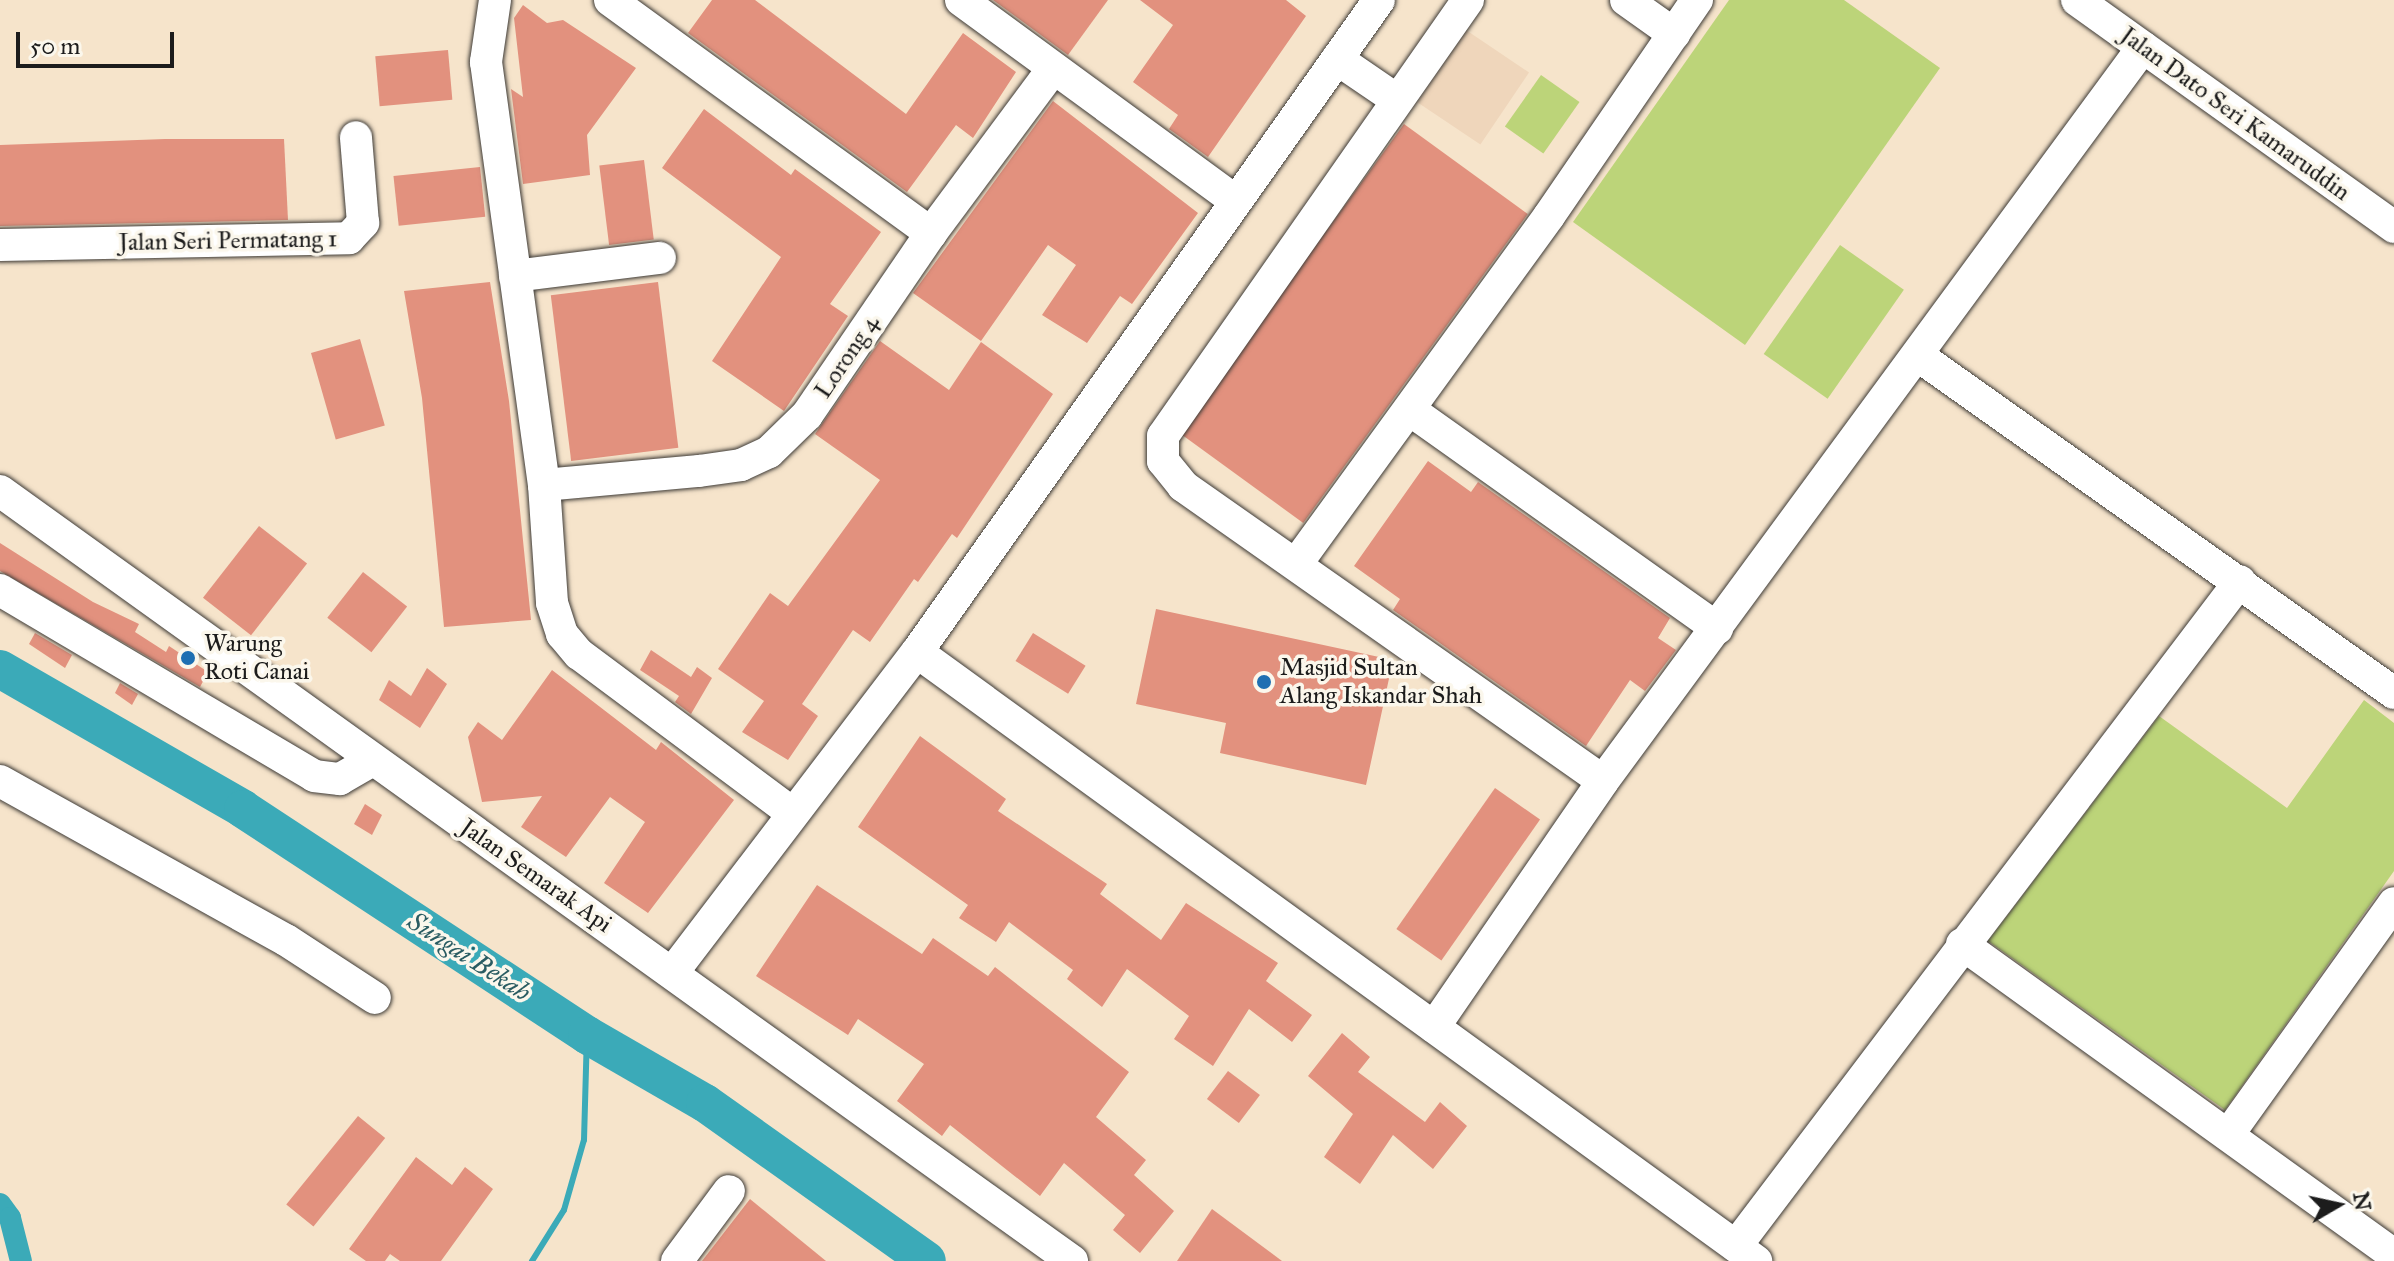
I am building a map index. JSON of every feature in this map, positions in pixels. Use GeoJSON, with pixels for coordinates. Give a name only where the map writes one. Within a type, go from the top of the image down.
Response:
{"type":"FeatureCollection","features":[{"type":"Feature","properties":{"kind":"street"},"geometry":{"type":"LineString","coordinates":[[495,0],[486,62],[544,485],[552,603],[562,634],[579,654],[792,813]]}},
{"type":"Feature","properties":{"kind":"street"},"geometry":{"type":"LineString","coordinates":[[610,0],[931,233]]}},
{"type":"Feature","properties":{"kind":"street"},"geometry":{"type":"LineString","coordinates":[[961,0],[1234,200]]}},
{"type":"Feature","properties":{"kind":"street"},"geometry":{"type":"LineString","coordinates":[[1468,0],[1163,436],[1163,461],[1183,486],[1297,563],[1603,781]]}},
{"type":"Feature","properties":{"kind":"street"},"geometry":{"type":"LineString","coordinates":[[1626,0],[1674,34]]}},
{"type":"Feature","properties":{"kind":"street"},"geometry":{"type":"LineString","coordinates":[[1297,563],[1410,410],[1697,0]]}},
{"type":"Feature","properties":{"kind":"street","name":"Jalan Dato Seri Kamaruddin"},"geometry":{"type":"LineString","coordinates":[[2077,0],[2394,227]]}},
{"type":"Feature","properties":{"kind":"street"},"geometry":{"type":"LineString","coordinates":[[673,972],[917,652],[1234,200],[1337,59],[1364,5]]}},
{"type":"Feature","properties":{"kind":"street"},"geometry":{"type":"LineString","coordinates":[[1434,1027],[1603,781],[1920,357],[2143,47]]}},
{"type":"Feature","properties":{"kind":"street"},"geometry":{"type":"LineString","coordinates":[[1337,59],[1397,100]]}},
{"type":"Feature","properties":{"kind":"street","name":"Lorong 4"},"geometry":{"type":"LineString","coordinates":[[544,485],[741,465],[769,452],[807,415],[931,233],[1053,69]]}},
{"type":"Feature","properties":{"kind":"street","name":"Jalan Seri Permatang 1"},"geometry":{"type":"LineString","coordinates":[[0,245],[349,238],[363,223],[356,137]]}},
{"type":"Feature","properties":{"kind":"street"},"geometry":{"type":"LineString","coordinates":[[515,276],[660,258]]}},
{"type":"Feature","properties":{"kind":"street"},"geometry":{"type":"LineString","coordinates":[[1920,357],[2394,693]]}},
{"type":"Feature","properties":{"kind":"street"},"geometry":{"type":"LineString","coordinates":[[1410,410],[1717,628]]}},
{"type":"Feature","properties":{"kind":"street","name":"Jalan Semarak Api"},"geometry":{"type":"LineString","coordinates":[[0,491],[1072,1261]]}},
{"type":"Feature","properties":{"kind":"street"},"geometry":{"type":"LineString","coordinates":[[917,652],[1746,1254],[1962,944],[2240,581]]}},
{"type":"Feature","properties":{"kind":"street"},"geometry":{"type":"LineString","coordinates":[[0,590],[314,776],[340,779],[373,760]]}},
{"type":"Feature","properties":{"kind":"street"},"geometry":{"type":"LineString","coordinates":[[0,781],[260,925],[375,998]]}},
{"type":"Feature","properties":{"kind":"street"},"geometry":{"type":"LineString","coordinates":[[2228,1135],[2394,903]]}},
{"type":"Feature","properties":{"kind":"street"},"geometry":{"type":"LineString","coordinates":[[1962,944],[2394,1255]]}},
{"type":"Feature","properties":{"kind":"street"},"geometry":{"type":"LineString","coordinates":[[677,1261],[729,1191]]}},
{"type":"Feature","properties":{"kind":"shaded area"},"geometry":{"type":"Polygon","coordinates":[[[1466,30],[1529,72],[1480,145],[1417,102],[1466,30]]]}},
{"type":"Feature","properties":{"kind":"green space"},"geometry":{"type":"Polygon","coordinates":[[[1729,0],[1844,0],[1940,68],[1745,345],[1573,222],[1729,0]]]}},
{"type":"Feature","properties":{"kind":"green space"},"geometry":{"type":"Polygon","coordinates":[[[1541,75],[1580,102],[1543,154],[1505,127],[1541,75]]]}},
{"type":"Feature","properties":{"kind":"green space"},"geometry":{"type":"Polygon","coordinates":[[[1840,245],[1904,290],[1828,399],[1764,354],[1840,245]]]}},
{"type":"Feature","properties":{"kind":"green space"},"geometry":{"type":"Polygon","coordinates":[[[2364,700],[2394,723],[2394,871],[2225,1110],[1988,941],[2159,716],[2287,808],[2364,700]]]}},
{"type":"Feature","properties":{"kind":"building"},"geometry":{"type":"Polygon","coordinates":[[[712,0],[755,0],[906,114],[963,33],[1016,72],[973,138],[956,125],[907,192],[688,33],[712,0]]]}},
{"type":"Feature","properties":{"kind":"building"},"geometry":{"type":"Polygon","coordinates":[[[993,0],[1108,0],[1068,55],[993,0]]]}},
{"type":"Feature","properties":{"kind":"building"},"geometry":{"type":"Polygon","coordinates":[[[1140,0],[1286,0],[1306,16],[1208,157],[1169,129],[1178,115],[1133,82],[1173,25],[1140,0]]]}},
{"type":"Feature","properties":{"kind":"building"},"geometry":{"type":"Polygon","coordinates":[[[523,5],[547,23],[563,20],[636,68],[587,135],[590,175],[523,184],[511,89],[523,97],[514,18],[523,5]]]}},
{"type":"Feature","properties":{"kind":"building"},"geometry":{"type":"Polygon","coordinates":[[[448,50],[452,100],[380,106],[375,56],[448,50]]]}},
{"type":"Feature","properties":{"kind":"building"},"geometry":{"type":"Polygon","coordinates":[[[1053,101],[1198,213],[1132,304],[1120,296],[1087,343],[1042,315],[1076,265],[1048,245],[981,341],[913,293],[1053,101]]]}},
{"type":"Feature","properties":{"kind":"building"},"geometry":{"type":"Polygon","coordinates":[[[704,109],[791,175],[795,169],[881,232],[830,304],[848,316],[784,411],[712,361],[781,257],[662,168],[704,109]]]}},
{"type":"Feature","properties":{"kind":"building"},"geometry":{"type":"Polygon","coordinates":[[[1404,124],[1528,214],[1303,523],[1179,433],[1404,124]]]}},
{"type":"Feature","properties":{"kind":"building"},"geometry":{"type":"Polygon","coordinates":[[[165,139],[284,139],[288,220],[0,226],[0,145],[165,139]]]}},
{"type":"Feature","properties":{"kind":"building"},"geometry":{"type":"Polygon","coordinates":[[[644,160],[654,239],[609,245],[599,165],[644,160]]]}},
{"type":"Feature","properties":{"kind":"building"},"geometry":{"type":"Polygon","coordinates":[[[480,167],[485,217],[399,226],[393,176],[480,167]]]}},
{"type":"Feature","properties":{"kind":"building"},"geometry":{"type":"Polygon","coordinates":[[[490,282],[509,401],[531,620],[444,627],[422,398],[404,291],[490,282]]]}},
{"type":"Feature","properties":{"kind":"building"},"geometry":{"type":"Polygon","coordinates":[[[658,282],[678,448],[571,461],[551,295],[658,282]]]}},
{"type":"Feature","properties":{"kind":"building"},"geometry":{"type":"Polygon","coordinates":[[[360,339],[385,426],[336,440],[311,353],[360,339]]]}},
{"type":"Feature","properties":{"kind":"building"},"geometry":{"type":"Polygon","coordinates":[[[880,341],[949,390],[981,342],[1053,394],[957,538],[952,534],[918,582],[914,579],[870,642],[853,630],[802,704],[818,716],[788,760],[742,732],[764,701],[718,669],[770,593],[788,606],[880,480],[815,434],[880,341]]]}},
{"type":"Feature","properties":{"kind":"building"},"geometry":{"type":"Polygon","coordinates":[[[1428,461],[1471,492],[1478,482],[1670,618],[1658,638],[1676,650],[1645,691],[1630,680],[1586,746],[1393,610],[1400,599],[1354,566],[1428,461]]]}},
{"type":"Feature","properties":{"kind":"building"},"geometry":{"type":"Polygon","coordinates":[[[259,526],[307,564],[251,635],[203,598],[259,526]]]}},
{"type":"Feature","properties":{"kind":"building"},"geometry":{"type":"Polygon","coordinates":[[[0,543],[93,602],[139,624],[135,632],[166,652],[169,646],[208,672],[200,687],[0,571],[0,543]]]}},
{"type":"Feature","properties":{"kind":"building"},"geometry":{"type":"Polygon","coordinates":[[[363,572],[407,606],[371,652],[327,618],[363,572]]]}},
{"type":"Feature","properties":{"kind":"building","name":"Masjid Sultan Alang Iskandar Shah"},"geometry":{"type":"Polygon","coordinates":[[[1156,609],[1393,660],[1366,785],[1220,753],[1226,723],[1136,704],[1156,609]]]}},
{"type":"Feature","properties":{"kind":"building"},"geometry":{"type":"Polygon","coordinates":[[[35,633],[72,655],[65,668],[29,644],[35,633]]]}},
{"type":"Feature","properties":{"kind":"building"},"geometry":{"type":"Polygon","coordinates":[[[1033,633],[1086,666],[1068,694],[1016,661],[1033,633]]]}},
{"type":"Feature","properties":{"kind":"building"},"geometry":{"type":"Polygon","coordinates":[[[651,650],[691,677],[697,667],[712,678],[691,714],[675,702],[679,696],[640,670],[651,650]]]}},
{"type":"Feature","properties":{"kind":"building"},"geometry":{"type":"Polygon","coordinates":[[[427,668],[447,684],[420,728],[379,700],[389,680],[411,696],[427,668]]]}},
{"type":"Feature","properties":{"kind":"building"},"geometry":{"type":"Polygon","coordinates":[[[552,670],[656,750],[661,742],[734,800],[648,913],[604,883],[645,822],[610,797],[566,857],[521,827],[542,796],[482,802],[468,737],[478,722],[502,740],[552,670]]]}},
{"type":"Feature","properties":{"kind":"building"},"geometry":{"type":"Polygon","coordinates":[[[120,683],[138,694],[132,705],[115,693],[120,683]]]}},
{"type":"Feature","properties":{"kind":"building"},"geometry":{"type":"Polygon","coordinates":[[[920,736],[1006,799],[998,811],[1107,884],[1100,894],[1161,940],[1186,903],[1278,963],[1266,981],[1312,1015],[1292,1042],[1249,1009],[1213,1066],[1174,1039],[1189,1016],[1127,969],[1102,1007],[1067,979],[1073,970],[1009,922],[996,942],[959,918],[968,905],[858,827],[920,736]]]}},
{"type":"Feature","properties":{"kind":"building"},"geometry":{"type":"Polygon","coordinates":[[[1495,788],[1540,820],[1441,960],[1396,929],[1495,788]]]}},
{"type":"Feature","properties":{"kind":"building"},"geometry":{"type":"Polygon","coordinates":[[[365,804],[382,815],[372,835],[354,824],[365,804]]]}},
{"type":"Feature","properties":{"kind":"building"},"geometry":{"type":"Polygon","coordinates":[[[817,885],[922,954],[933,938],[988,976],[995,967],[1129,1072],[1096,1117],[1146,1160],[1134,1175],[1174,1211],[1140,1253],[1113,1230],[1125,1215],[1064,1163],[1040,1196],[950,1125],[942,1136],[897,1101],[924,1064],[858,1019],[848,1035],[756,976],[817,885]]]}},
{"type":"Feature","properties":{"kind":"building"},"geometry":{"type":"Polygon","coordinates":[[[1342,1033],[1370,1057],[1358,1072],[1425,1122],[1440,1102],[1467,1126],[1433,1169],[1393,1135],[1360,1184],[1324,1157],[1353,1114],[1308,1076],[1342,1033]]]}},
{"type":"Feature","properties":{"kind":"building"},"geometry":{"type":"Polygon","coordinates":[[[1228,1071],[1260,1095],[1239,1123],[1207,1099],[1228,1071]]]}},
{"type":"Feature","properties":{"kind":"building"},"geometry":{"type":"Polygon","coordinates":[[[358,1116],[385,1138],[313,1227],[286,1205],[358,1116]]]}},
{"type":"Feature","properties":{"kind":"building"},"geometry":{"type":"Polygon","coordinates":[[[416,1157],[452,1185],[465,1167],[493,1189],[441,1261],[400,1261],[390,1254],[385,1261],[366,1261],[349,1249],[416,1157]]]}},
{"type":"Feature","properties":{"kind":"building"},"geometry":{"type":"Polygon","coordinates":[[[750,1199],[826,1261],[702,1261],[750,1199]]]}},
{"type":"Feature","properties":{"kind":"building"},"geometry":{"type":"Polygon","coordinates":[[[1212,1209],[1282,1261],[1177,1261],[1212,1209]]]}},
{"type":"Feature","properties":{"kind":"waterway","name":"Sungai Bekah"},"geometry":{"type":"LineString","coordinates":[[0,669],[243,809],[587,1035],[705,1103],[927,1261]]}},
{"type":"Feature","properties":{"kind":"waterway"},"geometry":{"type":"LineString","coordinates":[[532,1261],[564,1210],[584,1140],[587,1035]]}},
{"type":"Feature","properties":{"kind":"waterway"},"geometry":{"type":"LineString","coordinates":[[0,1204],[10,1218],[21,1261]]}},
{"type":"Feature","properties":{"kind":"place","name":"Warung Roti Canai"},"geometry":{"type":"Point","coordinates":[188,658]}},
{"type":"Feature","properties":{"kind":"place","name":"Masjid Sultan Alang Iskandar Shah"},"geometry":{"type":"Point","coordinates":[1264,682]}}]}
